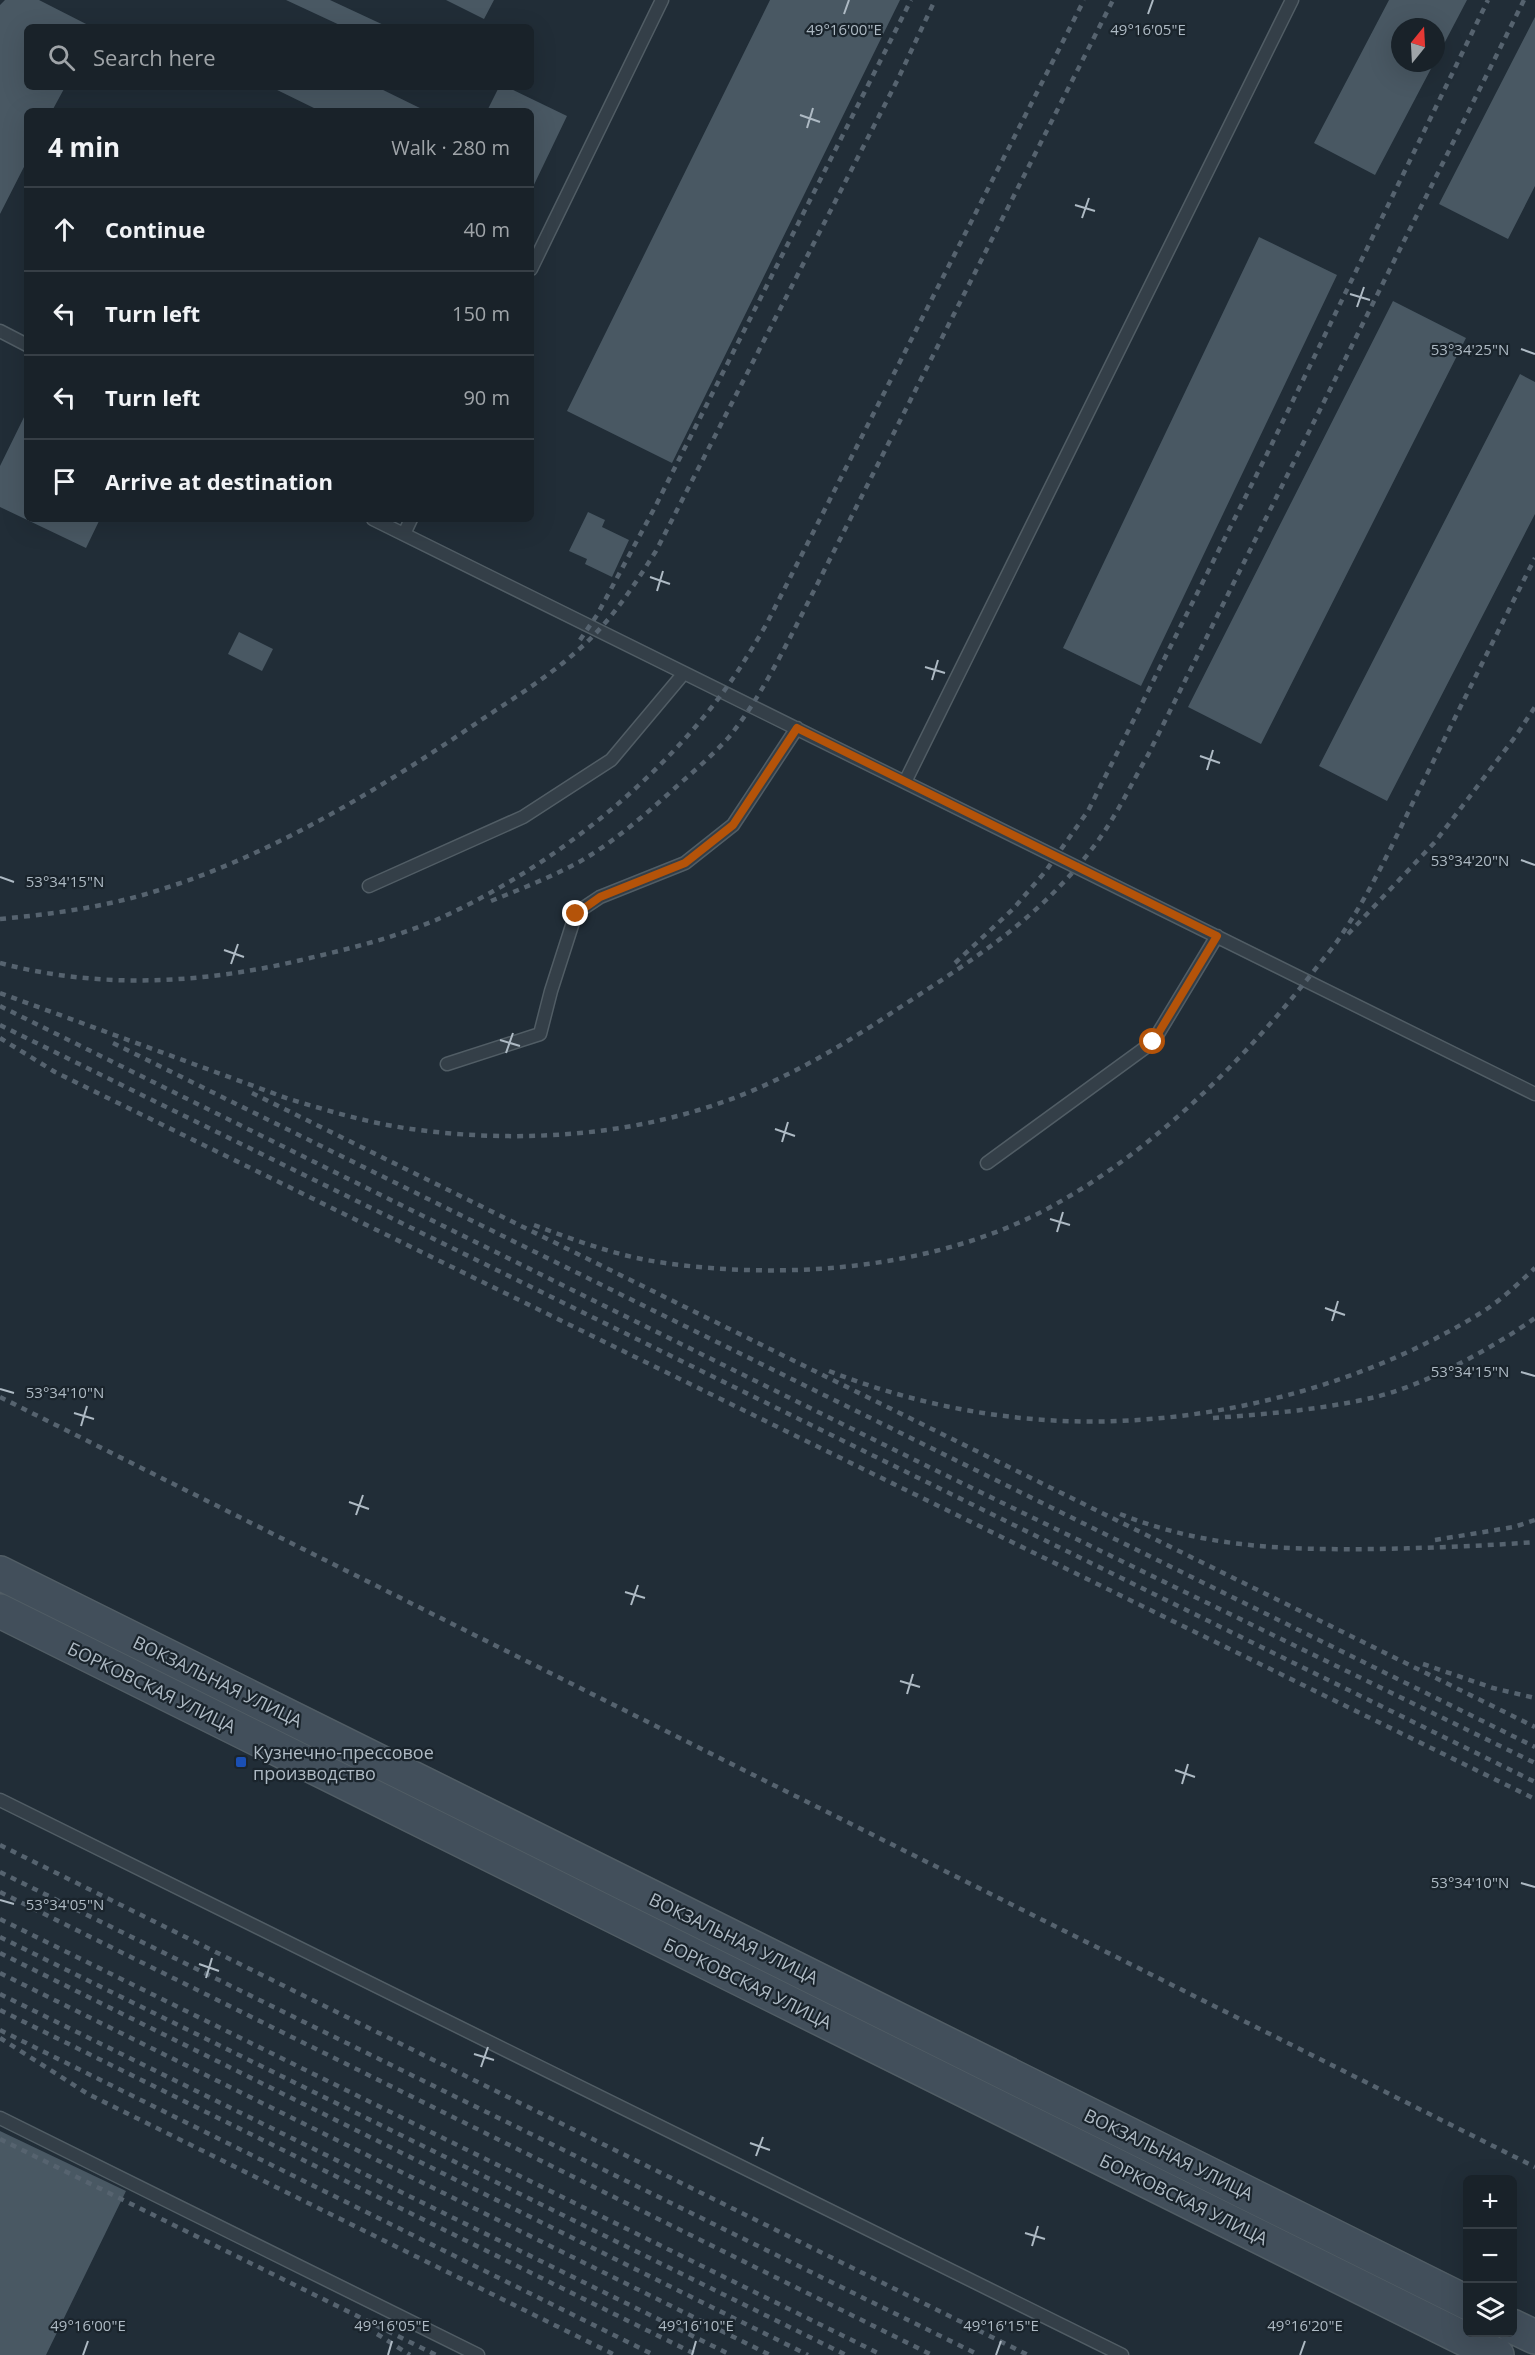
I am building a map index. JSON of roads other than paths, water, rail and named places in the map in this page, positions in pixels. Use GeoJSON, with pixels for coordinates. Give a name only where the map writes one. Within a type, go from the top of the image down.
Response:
{"type":"FeatureCollection","features":[{"type":"Feature","properties":{"kind":"main road","name":"ВОКЗАЛЬНАЯ УЛИЦА"},"geometry":{"type":"LineString","coordinates":[[0,1573],[1463,2301]]}},
{"type":"Feature","properties":{"kind":"main road","name":"БОРКОВСКАЯ УЛИЦА"},"geometry":{"type":"LineString","coordinates":[[0,1611],[1497,2355]]}},
{"type":"Feature","properties":{"kind":"main road"},"geometry":{"type":"LineString","coordinates":[[1517,2328],[1535,2337]]}},
{"type":"Feature","properties":{"kind":"lane"},"geometry":{"type":"LineString","coordinates":[[534,263],[662,0]]}},
{"type":"Feature","properties":{"kind":"lane"},"geometry":{"type":"LineString","coordinates":[[905,782],[1292,0]]}},
{"type":"Feature","properties":{"kind":"lane"},"geometry":{"type":"LineString","coordinates":[[0,331],[24,343]]}},
{"type":"Feature","properties":{"kind":"lane"},"geometry":{"type":"LineString","coordinates":[[379,522],[1535,1094]]}},
{"type":"Feature","properties":{"kind":"lane"},"geometry":{"type":"LineString","coordinates":[[404,534],[410,522]]}},
{"type":"Feature","properties":{"kind":"lane"},"geometry":{"type":"LineString","coordinates":[[369,886],[523,817],[611,760],[684,673]]}},
{"type":"Feature","properties":{"kind":"lane"},"geometry":{"type":"LineString","coordinates":[[447,1064],[540,1034],[551,991],[576,914],[600,897],[685,863],[733,825],[797,728]]}},
{"type":"Feature","properties":{"kind":"lane"},"geometry":{"type":"LineString","coordinates":[[987,1163],[1153,1042],[1217,936]]}},
{"type":"Feature","properties":{"kind":"lane"},"geometry":{"type":"LineString","coordinates":[[0,1800],[1122,2355]]}},
{"type":"Feature","properties":{"kind":"lane"},"geometry":{"type":"LineString","coordinates":[[0,2118],[474,2354]]}},
{"type":"Feature","properties":{"kind":"railway"},"geometry":{"type":"LineString","coordinates":[[580,640],[597,615],[654,509],[911,0]]}},
{"type":"Feature","properties":{"kind":"railway"},"geometry":{"type":"LineString","coordinates":[[0,919],[79,909],[137,897],[242,859],[325,818],[405,770],[543,678],[589,640],[620,604],[656,551],[898,79],[935,0]]}},
{"type":"Feature","properties":{"kind":"railway"},"geometry":{"type":"LineString","coordinates":[[0,963],[74,977],[111,980],[186,979],[260,969],[350,948],[419,927],[474,901],[550,856],[620,802],[653,772],[711,708],[740,668],[766,625],[1084,0]]}},
{"type":"Feature","properties":{"kind":"railway"},"geometry":{"type":"LineString","coordinates":[[491,901],[568,867],[617,837],[710,757],[729,737],[747,712],[793,632],[1113,0]]}},
{"type":"Feature","properties":{"kind":"railway"},"geometry":{"type":"LineString","coordinates":[[955,963],[1013,909],[1045,872],[1088,811],[1266,456],[1488,0]]}},
{"type":"Feature","properties":{"kind":"railway"},"geometry":{"type":"LineString","coordinates":[[0,993],[289,1099],[334,1112],[411,1129],[505,1136],[600,1131],[692,1112],[737,1097],[780,1078],[827,1053],[887,1016],[954,972],[1027,917],[1071,875],[1107,827],[1148,755],[1524,0]]}},
{"type":"Feature","properties":{"kind":"railway"},"geometry":{"type":"LineString","coordinates":[[534,1225],[615,1253],[665,1263],[714,1268],[815,1269],[916,1256],[965,1243],[1012,1226],[1056,1204],[1101,1176],[1165,1128],[1223,1074],[1281,1012],[1339,939],[1385,860],[1535,558]]}},
{"type":"Feature","properties":{"kind":"railway"},"geometry":{"type":"LineString","coordinates":[[1348,934],[1435,842],[1535,707]]}},
{"type":"Feature","properties":{"kind":"railway"},"geometry":{"type":"LineString","coordinates":[[0,1006],[931,1468],[1535,1763]]}},
{"type":"Feature","properties":{"kind":"railway"},"geometry":{"type":"LineString","coordinates":[[0,1025],[1535,1782]]}},
{"type":"Feature","properties":{"kind":"railway"},"geometry":{"type":"LineString","coordinates":[[0,1038],[55,1072],[1535,1799]]}},
{"type":"Feature","properties":{"kind":"railway"},"geometry":{"type":"LineString","coordinates":[[113,1043],[1535,1747]]}},
{"type":"Feature","properties":{"kind":"railway"},"geometry":{"type":"LineString","coordinates":[[252,1093],[1535,1727]]}},
{"type":"Feature","properties":{"kind":"railway"},"geometry":{"type":"LineString","coordinates":[[829,1371],[855,1381],[935,1404],[1017,1418],[1100,1421],[1157,1418],[1214,1411],[1270,1400],[1325,1384],[1379,1364],[1430,1341],[1479,1314],[1535,1268]]}},
{"type":"Feature","properties":{"kind":"railway"},"geometry":{"type":"LineString","coordinates":[[1213,1418],[1312,1409],[1391,1393],[1456,1365],[1499,1342],[1535,1318]]}},
{"type":"Feature","properties":{"kind":"railway"},"geometry":{"type":"LineString","coordinates":[[0,1397],[1535,2167]]}},
{"type":"Feature","properties":{"kind":"railway"},"geometry":{"type":"LineString","coordinates":[[1120,1514],[1183,1534],[1246,1545],[1310,1549],[1376,1549],[1535,1542]]}},
{"type":"Feature","properties":{"kind":"railway"},"geometry":{"type":"LineString","coordinates":[[1435,1540],[1514,1527],[1535,1520]]}},
{"type":"Feature","properties":{"kind":"railway"},"geometry":{"type":"LineString","coordinates":[[1423,1664],[1493,1688],[1535,1698]]}},
{"type":"Feature","properties":{"kind":"railway"},"geometry":{"type":"LineString","coordinates":[[0,1845],[1028,2355]]}},
{"type":"Feature","properties":{"kind":"railway"},"geometry":{"type":"LineString","coordinates":[[0,1872],[979,2355]]}},
{"type":"Feature","properties":{"kind":"railway"},"geometry":{"type":"LineString","coordinates":[[0,1892],[932,2355]]}},
{"type":"Feature","properties":{"kind":"railway"},"geometry":{"type":"LineString","coordinates":[[0,1919],[882,2355]]}},
{"type":"Feature","properties":{"kind":"railway"},"geometry":{"type":"LineString","coordinates":[[0,1937],[846,2355]]}},
{"type":"Feature","properties":{"kind":"railway"},"geometry":{"type":"LineString","coordinates":[[0,1953],[808,2355]]}},
{"type":"Feature","properties":{"kind":"railway"},"geometry":{"type":"LineString","coordinates":[[0,1973],[770,2355]]}},
{"type":"Feature","properties":{"kind":"railway"},"geometry":{"type":"LineString","coordinates":[[0,1994],[731,2355]]}},
{"type":"Feature","properties":{"kind":"railway"},"geometry":{"type":"LineString","coordinates":[[0,2010],[697,2355]]}},
{"type":"Feature","properties":{"kind":"railway"},"geometry":{"type":"LineString","coordinates":[[0,2030],[654,2355]]}},
{"type":"Feature","properties":{"kind":"railway"},"geometry":{"type":"LineString","coordinates":[[0,2038],[88,2094],[615,2355]]}},
{"type":"Feature","properties":{"kind":"railway"},"geometry":{"type":"LineString","coordinates":[[0,2139],[436,2355]]}},
{"type":"Feature","properties":{"kind":"railway"},"geometry":{"type":"LineString","coordinates":[[377,2334],[410,2355]]}},
{"type":"Feature","properties":{"kind":"place","name":"Кузнечно-прессовое производство"},"geometry":{"type":"Point","coordinates":[241,1762]}}]}
